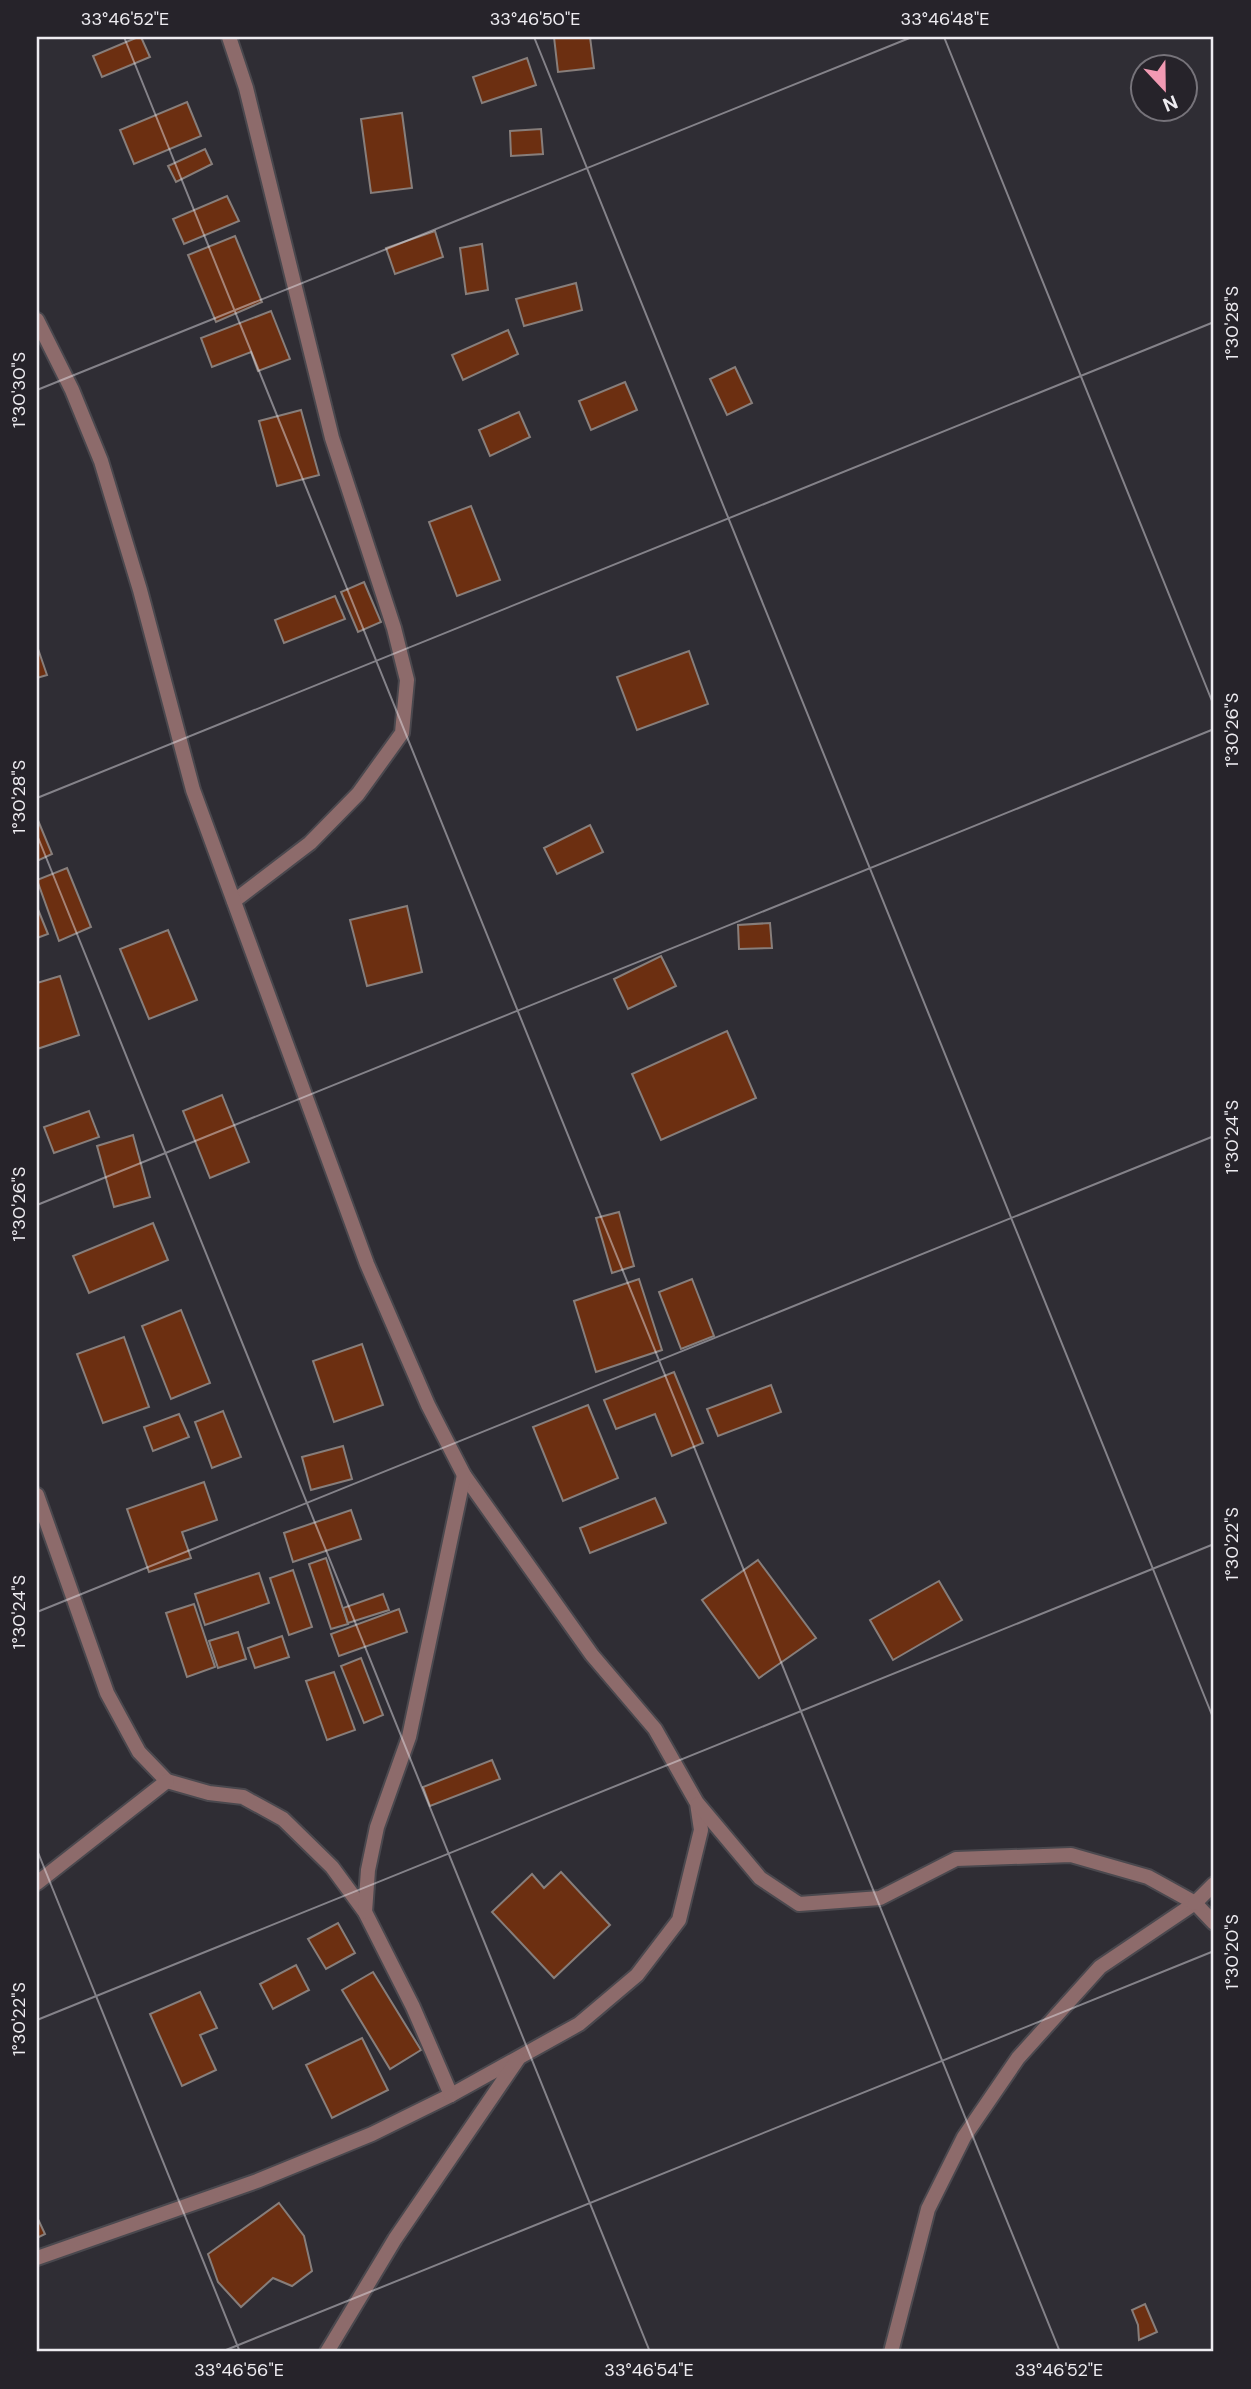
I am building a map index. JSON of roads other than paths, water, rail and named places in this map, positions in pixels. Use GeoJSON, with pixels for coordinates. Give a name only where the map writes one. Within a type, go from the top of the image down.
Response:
{"type":"FeatureCollection","features":[{"type":"Feature","properties":{"kind":"street"},"geometry":{"type":"LineString","coordinates":[[229,37],[246,88],[332,438],[394,628],[407,680],[402,733],[358,794],[310,843],[234,901]]}},
{"type":"Feature","properties":{"kind":"street"},"geometry":{"type":"LineString","coordinates":[[37,320],[72,390],[101,461],[144,602],[193,790],[367,1264],[428,1405],[464,1475],[592,1654],[655,1729],[697,1802],[760,1878],[799,1903],[880,1898],[956,1859],[1070,1855],[1148,1877],[1195,1903],[1214,1923]]}},
{"type":"Feature","properties":{"kind":"street"},"geometry":{"type":"LineString","coordinates":[[365,1912],[368,1870],[377,1826],[409,1737],[464,1475]]}},
{"type":"Feature","properties":{"kind":"street"},"geometry":{"type":"LineString","coordinates":[[37,1495],[107,1693],[139,1752],[167,1781],[209,1793],[243,1797],[284,1819],[332,1867],[365,1912],[413,2007],[451,2095]]}},
{"type":"Feature","properties":{"kind":"street"},"geometry":{"type":"LineString","coordinates":[[37,1884],[167,1781]]}},
{"type":"Feature","properties":{"kind":"street"},"geometry":{"type":"LineString","coordinates":[[37,2258],[257,2181],[372,2134],[451,2095],[579,2024],[637,1975],[679,1920],[701,1830],[697,1802]]}},
{"type":"Feature","properties":{"kind":"street"},"geometry":{"type":"LineString","coordinates":[[891,2352],[928,2209],[964,2137],[1018,2058],[1100,1967],[1195,1903],[1214,1884]]}},
{"type":"Feature","properties":{"kind":"street"},"geometry":{"type":"LineString","coordinates":[[327,2352],[395,2239],[521,2055]]}}]}
